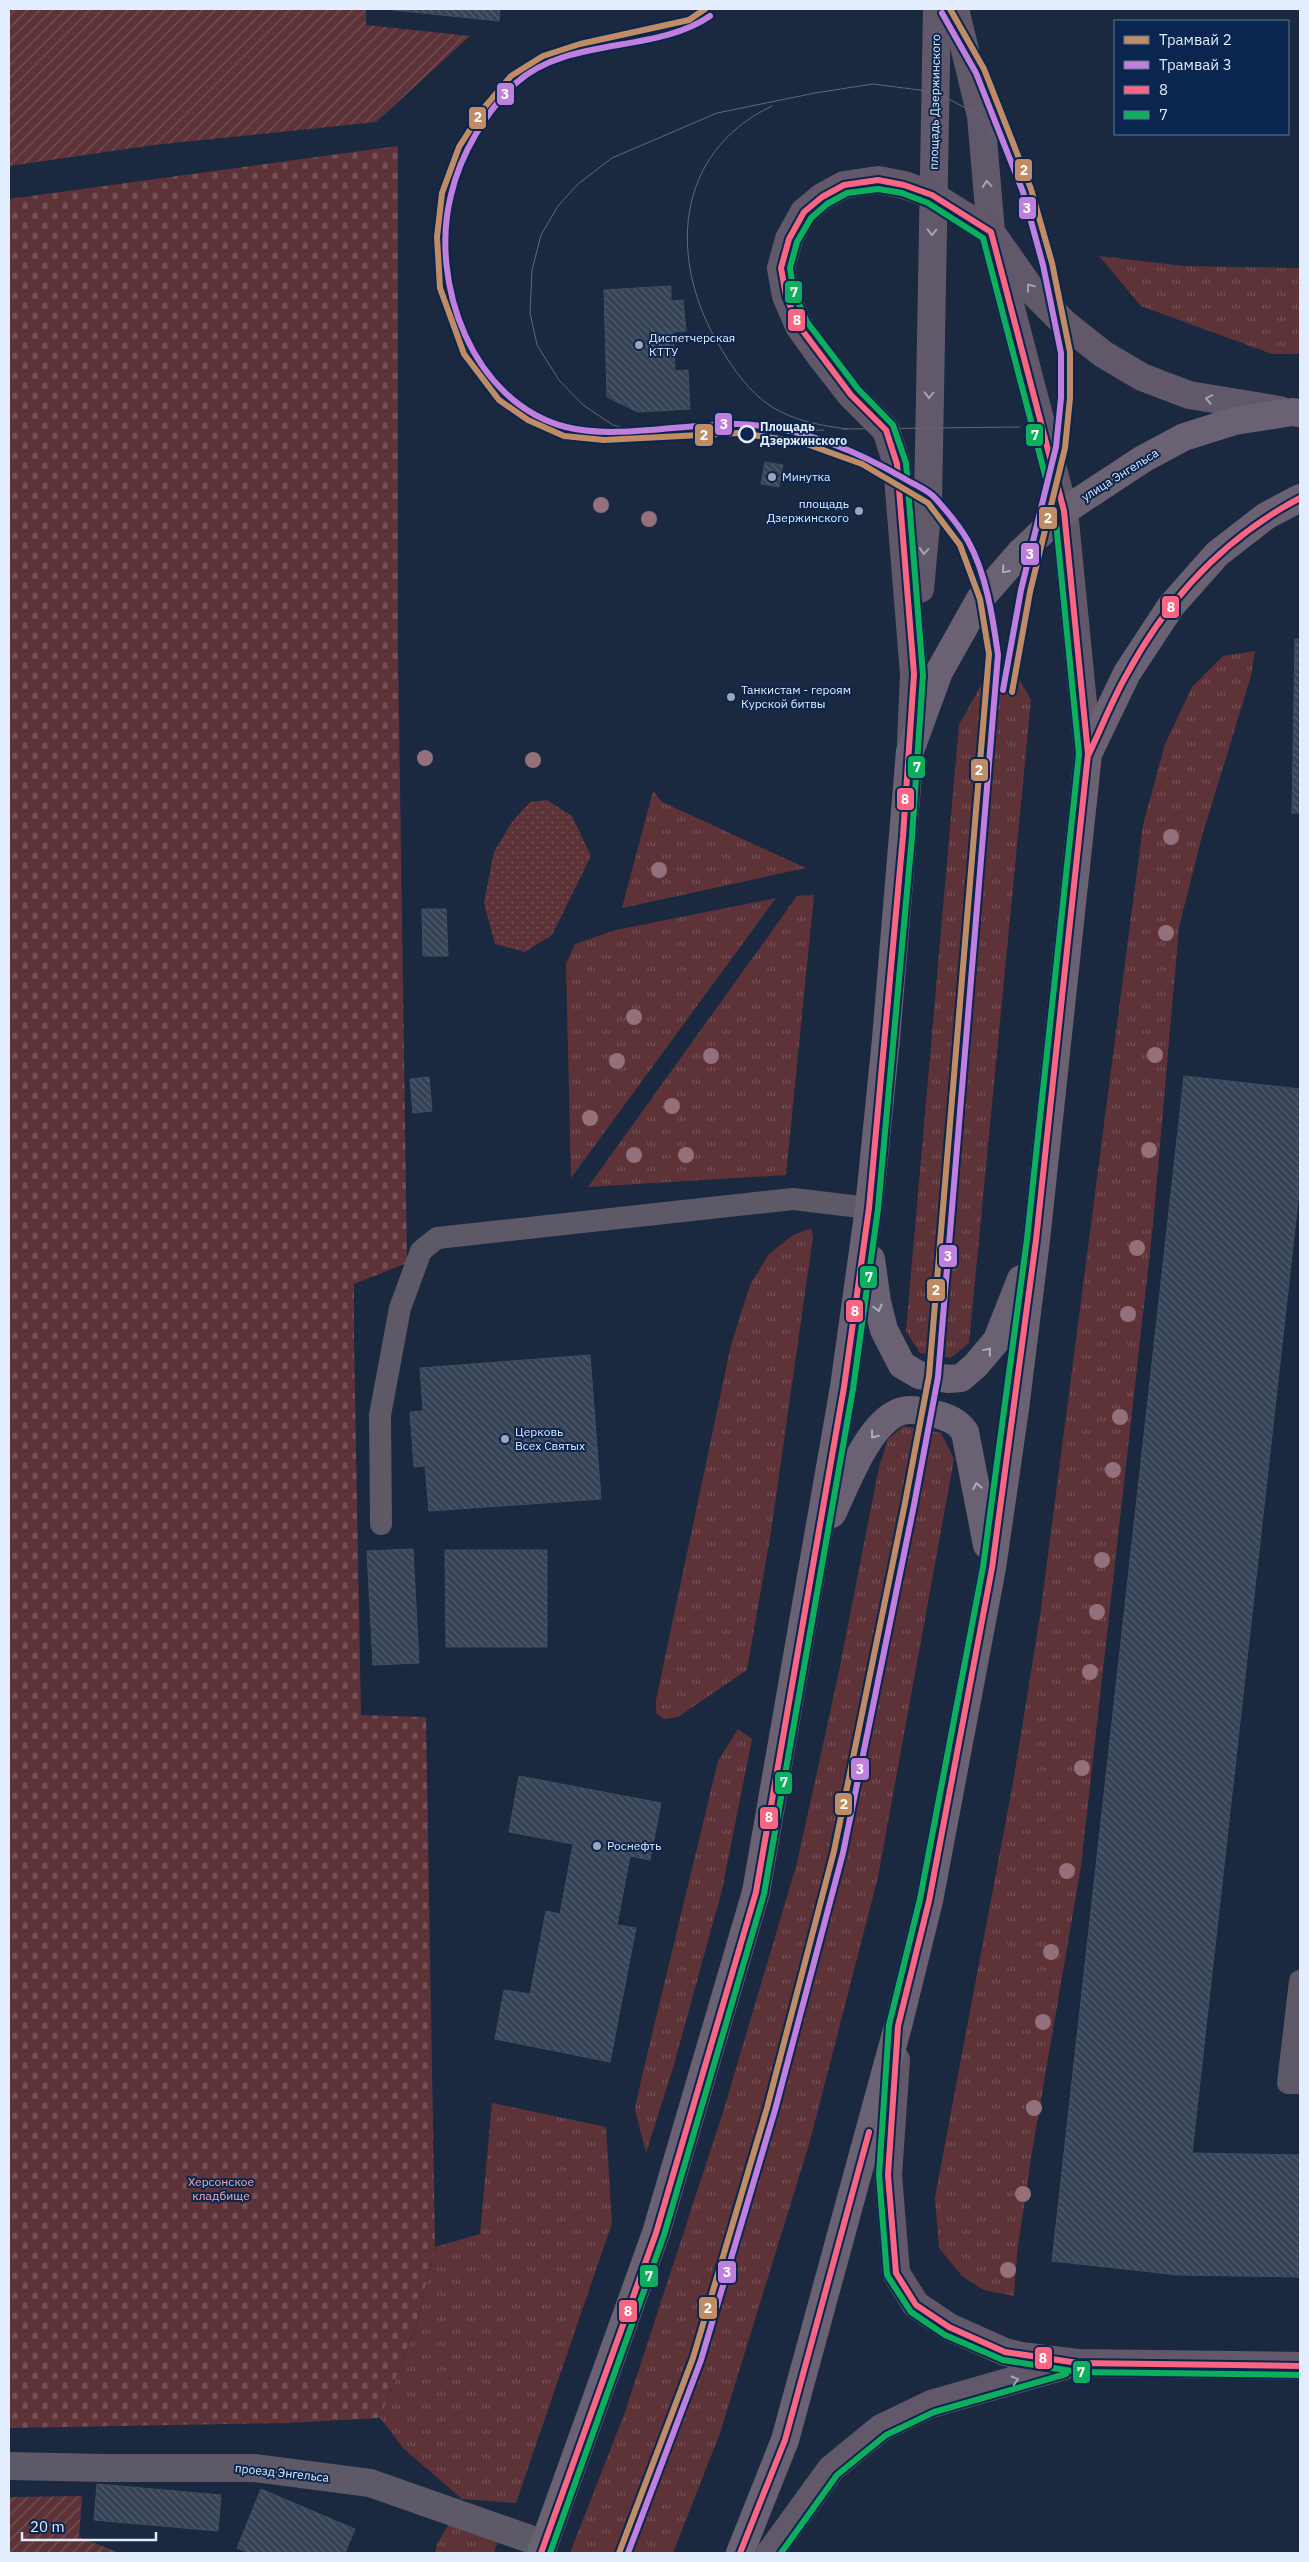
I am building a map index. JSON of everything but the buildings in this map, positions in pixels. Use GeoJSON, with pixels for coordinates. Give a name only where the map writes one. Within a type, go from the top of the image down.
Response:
{"type":"FeatureCollection","features":[{"type":"Feature","properties":{"kind":"main road","name":"улица Энгельса"},"geometry":{"type":"LineString","coordinates":[[542,2549],[656,2233],[756,1892],[844,1387],[869,1208],[886,1038],[910,751],[939,672],[980,599],[1020,553],[1064,511],[1144,459],[1184,437],[1235,421],[1296,412]]}},
{"type":"Feature","properties":{"kind":"main road"},"geometry":{"type":"LineString","coordinates":[[740,2553],[785,2440],[898,2026],[928,1901],[992,1568],[1036,1240],[1088,754],[1127,673],[1171,606],[1217,554],[1266,516],[1300,498]]}},
{"type":"Feature","properties":{"kind":"main road"},"geometry":{"type":"LineString","coordinates":[[869,1208],[872,1272],[876,1302],[884,1330],[902,1365],[919,1375],[950,1379],[961,1378],[976,1365],[997,1340],[1036,1240]]}},
{"type":"Feature","properties":{"kind":"main road"},"geometry":{"type":"LineString","coordinates":[[818,1542],[864,1448],[883,1424],[898,1412],[913,1409],[941,1415],[960,1425],[965,1432],[992,1568]]}},
{"type":"Feature","properties":{"kind":"street","name":"площадь Дзержинского"},"geometry":{"type":"LineString","coordinates":[[914,674],[928,503],[932,195],[937,9]]}},
{"type":"Feature","properties":{"kind":"street"},"geometry":{"type":"LineString","coordinates":[[955,9],[982,116],[991,232],[1064,511],[1088,754]]}},
{"type":"Feature","properties":{"kind":"street"},"geometry":{"type":"LineString","coordinates":[[910,751],[914,674],[897,464],[886,430],[851,396],[799,326],[786,296],[781,268],[789,239],[804,212],[822,197],[844,185],[878,180],[904,185],[932,195],[991,232],[1033,292],[1065,324],[1103,354],[1142,377],[1189,395],[1296,412]]}},
{"type":"Feature","properties":{"kind":"street"},"geometry":{"type":"LineString","coordinates":[[898,2026],[888,2175],[896,2273],[916,2305],[949,2327],[1005,2352],[1078,2363],[1300,2366]]}},
{"type":"Feature","properties":{"kind":"street"},"geometry":{"type":"LineString","coordinates":[[770,2553],[831,2469],[881,2428],[931,2404],[1078,2363]]}},
{"type":"Feature","properties":{"kind":"street","name":"проезд Энгельса"},"geometry":{"type":"LineString","coordinates":[[9,2466],[254,2468],[370,2483],[542,2549]]}},
{"type":"Feature","properties":{"kind":"lane"},"geometry":{"type":"LineString","coordinates":[[381,1524],[380,1415],[400,1308],[421,1251],[437,1238],[793,1199],[869,1208]]}},
{"type":"Feature","properties":{"kind":"lane"},"geometry":{"type":"LineString","coordinates":[[1300,1981],[1288,2083],[1300,2083]]}},
{"type":"Feature","properties":{"kind":"green space"},"geometry":{"type":"Polygon","coordinates":[[[9,9],[366,9],[366,25],[470,36],[376,122],[154,145],[9,166],[9,9]]]}},
{"type":"Feature","properties":{"kind":"green space","name":"Херсонское кладбище"},"geometry":{"type":"Polygon","coordinates":[[[398,146],[398,649],[407,1263],[354,1284],[354,1342],[361,1715],[426,1717],[435,2247],[416,2325],[380,2418],[286,2423],[9,2428],[9,199],[398,146]]]}},
{"type":"Feature","properties":{"kind":"green space"},"geometry":{"type":"Polygon","coordinates":[[[1099,256],[1184,266],[1300,268],[1300,354],[1272,354],[1141,306],[1099,256]]]}},
{"type":"Feature","properties":{"kind":"green space"},"geometry":{"type":"Polygon","coordinates":[[[1255,651],[1251,676],[1202,836],[1179,927],[1153,1225],[1081,1866],[1032,2152],[1017,2253],[1014,2296],[984,2290],[962,2276],[939,2248],[935,2197],[1013,1783],[1040,1616],[1143,825],[1165,744],[1192,687],[1223,656],[1255,651]]]}},
{"type":"Feature","properties":{"kind":"green space"},"geometry":{"type":"Polygon","coordinates":[[[1005,668],[1019,679],[1031,700],[969,1343],[951,1358],[920,1353],[906,1331],[959,725],[985,678],[1005,668]]]}},
{"type":"Feature","properties":{"kind":"green space"},"geometry":{"type":"Polygon","coordinates":[[[653,791],[662,802],[806,868],[622,908],[653,791]]]}},
{"type":"Feature","properties":{"kind":"green space"},"geometry":{"type":"Polygon","coordinates":[[[547,800],[572,816],[591,856],[552,935],[525,952],[495,944],[484,903],[494,852],[512,822],[530,802],[547,800]]]}},
{"type":"Feature","properties":{"kind":"green space"},"geometry":{"type":"Polygon","coordinates":[[[814,895],[786,1175],[588,1187],[797,896],[814,895]]]}},
{"type":"Feature","properties":{"kind":"green space"},"geometry":{"type":"Polygon","coordinates":[[[776,898],[571,1178],[566,964],[575,944],[616,930],[776,898]]]}},
{"type":"Feature","properties":{"kind":"green space"},"geometry":{"type":"Polygon","coordinates":[[[811,1228],[813,1237],[771,1532],[747,1670],[678,1717],[664,1719],[656,1713],[656,1700],[731,1345],[750,1285],[769,1254],[793,1235],[811,1228]]]}},
{"type":"Feature","properties":{"kind":"green space"},"geometry":{"type":"Polygon","coordinates":[[[904,1426],[941,1433],[954,1459],[878,1877],[810,2141],[720,2433],[673,2553],[570,2553],[625,2412],[723,2112],[797,1863],[838,1676],[879,1467],[888,1439],[904,1426]]]}},
{"type":"Feature","properties":{"kind":"green space"},"geometry":{"type":"Polygon","coordinates":[[[738,1729],[752,1739],[722,1890],[673,2068],[646,2153],[635,2109],[641,2080],[718,1761],[738,1729]]]}},
{"type":"Feature","properties":{"kind":"green space"},"geometry":{"type":"Polygon","coordinates":[[[492,2103],[606,2127],[612,2223],[516,2503],[462,2499],[404,2449],[380,2418],[416,2326],[435,2247],[480,2234],[492,2103]]]}},
{"type":"Feature","properties":{"kind":"green space"},"geometry":{"type":"Polygon","coordinates":[[[82,2496],[79,2537],[120,2553],[9,2553],[9,2497],[82,2496]]]}},
{"type":"Feature","properties":{"kind":"green space"},"geometry":{"type":"Polygon","coordinates":[[[449,2524],[498,2541],[494,2553],[435,2553],[437,2544],[449,2524]]]}},
{"type":"Feature","properties":{"kind":"tram line","name":"2"},"geometry":{"type":"LineString","coordinates":[[619,2553],[693,2358],[767,2108],[834,1851],[905,1503],[929,1376],[989,654],[980,599],[960,545],[928,503],[862,464],[801,442],[739,433],[604,440],[564,436],[528,420],[499,400],[464,354],[440,288],[437,237],[442,193],[459,147],[484,108],[511,76],[543,56],[580,44],[689,20],[705,9]]}},
{"type":"Feature","properties":{"kind":"tram line","name":"2"},"geometry":{"type":"LineString","coordinates":[[950,9],[984,69],[1031,189],[1052,263],[1070,352],[1070,398],[1065,448],[1030,592],[1012,692]]}},
{"type":"Feature","properties":{"kind":"tram line","name":"3"},"geometry":{"type":"LineString","coordinates":[[942,13],[976,73],[1023,192],[1043,265],[1061,353],[1061,398],[1056,447],[1021,590],[1003,690]]}},
{"type":"Feature","properties":{"kind":"tram line","name":"3"},"geometry":{"type":"LineString","coordinates":[[628,2553],[701,2360],[775,2110],[843,1853],[914,1505],[938,1377],[998,655],[988,596],[980,567],[965,536],[953,519],[935,498],[925,490],[886,468],[846,449],[804,434],[782,429],[738,424],[718,424],[629,432],[606,432],[585,431],[566,427],[533,414],[505,393],[483,366],[465,335],[453,300],[446,265],[446,229],[455,180],[476,134],[494,107],[516,83],[537,68],[561,58],[586,51],[664,36],[688,28],[710,16]]}},
{"type":"Feature","properties":{"kind":"tram line"},"geometry":{"type":"LineString","coordinates":[[659,438],[613,425],[583,405],[559,380],[537,345],[530,313],[532,270],[541,235],[558,206],[578,184],[612,158],[717,113],[815,93],[873,84],[935,92],[981,116],[1031,189]]}},
{"type":"Feature","properties":{"kind":"tram line"},"geometry":{"type":"LineString","coordinates":[[772,106],[739,126],[715,151],[698,180],[689,212],[687,245],[692,280],[703,314],[720,347],[756,395],[772,407],[790,416],[848,429]]}},
{"type":"Feature","properties":{"kind":"tram line"},"geometry":{"type":"LineString","coordinates":[[842,429],[1020,427]]}},
{"type":"Feature","properties":{"kind":"tram line"},"geometry":{"type":"LineString","coordinates":[[739,433],[824,430]]}},
{"type":"Feature","properties":{"kind":"transit line","name":"8"},"geometry":{"type":"LineString","coordinates":[[541,2553],[656,2233],[756,1892],[844,1387],[869,1208],[903,836],[914,674],[897,464],[886,430],[851,395],[799,326],[786,296],[781,268],[789,239],[804,212],[822,197],[844,185],[878,180],[904,185],[932,195],[991,232],[1064,511],[1088,754],[1036,1240],[992,1568],[929,1901],[898,2026],[888,2175],[896,2273],[916,2305],[949,2327],[1005,2352],[1078,2363],[1300,2366]]}},
{"type":"Feature","properties":{"kind":"transit line","name":"7"},"geometry":{"type":"LineString","coordinates":[[550,2553],[664,2235],[764,1894],[853,1389],[878,1209],[912,837],[923,675],[906,463],[893,425],[858,389],[807,322],[794,293],[790,268],[797,242],[811,218],[827,204],[847,193],[878,189],[902,193],[928,203],[983,238],[1055,513],[1079,754],[1027,1239],[983,1567],[920,1899],[889,2025],[879,2175],[887,2275],[911,2312],[945,2335],[1003,2360],[1078,2372],[1300,2375]]}},
{"type":"Feature","properties":{"kind":"transit line","name":"8"},"geometry":{"type":"LineString","coordinates":[[1088,756],[1111,704],[1127,674],[1143,646],[1180,595],[1200,572],[1223,551],[1272,514],[1300,498]]}},
{"type":"Feature","properties":{"kind":"transit line","name":"8"},"geometry":{"type":"LineString","coordinates":[[740,2553],[785,2440],[869,2132]]}},
{"type":"Feature","properties":{"kind":"transit line","name":"7"},"geometry":{"type":"LineString","coordinates":[[781,2553],[837,2475],[886,2435],[934,2412],[1066,2374]]}},
{"type":"Feature","properties":{"kind":"place","name":"Диспетчерская КТТУ"},"geometry":{"type":"Point","coordinates":[639,345]}},
{"type":"Feature","properties":{"kind":"place","name":"Площадь Дзержинского"},"geometry":{"type":"Point","coordinates":[747,434]}},
{"type":"Feature","properties":{"kind":"place","name":"Минутка"},"geometry":{"type":"Point","coordinates":[772,477]}},
{"type":"Feature","properties":{"kind":"place","name":"площадь Дзержинского"},"geometry":{"type":"Point","coordinates":[859,511]}},
{"type":"Feature","properties":{"kind":"place","name":"Танкистам - героям Курской битвы"},"geometry":{"type":"Point","coordinates":[731,697]}},
{"type":"Feature","properties":{"kind":"place","name":"Церковь Всех Святых"},"geometry":{"type":"Point","coordinates":[505,1439]}},
{"type":"Feature","properties":{"kind":"place","name":"Роснефть"},"geometry":{"type":"Point","coordinates":[597,1846]}}]}
